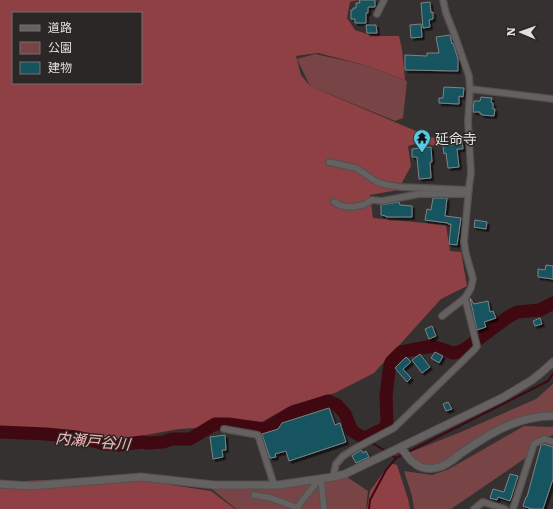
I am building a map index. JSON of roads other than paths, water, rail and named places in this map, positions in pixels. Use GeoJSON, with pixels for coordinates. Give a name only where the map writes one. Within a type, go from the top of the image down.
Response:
{"type":"FeatureCollection","features":[{"type":"Feature","properties":{"kind":"street"},"geometry":{"type":"LineString","coordinates":[[377,14],[384,0]]}},
{"type":"Feature","properties":{"kind":"street"},"geometry":{"type":"LineString","coordinates":[[442,0],[468,76],[470,89],[468,121],[471,174],[464,242],[473,279],[471,288],[465,298],[442,316]]}},
{"type":"Feature","properties":{"kind":"street"},"geometry":{"type":"LineString","coordinates":[[470,89],[553,99]]}},
{"type":"Feature","properties":{"kind":"street"},"geometry":{"type":"LineString","coordinates":[[329,162],[356,168],[377,182],[387,185],[469,192]]}},
{"type":"Feature","properties":{"kind":"street"},"geometry":{"type":"LineString","coordinates":[[334,202],[342,206],[352,207],[363,205],[372,200],[382,201],[419,194],[469,192]]}},
{"type":"Feature","properties":{"kind":"street"},"geometry":{"type":"LineString","coordinates":[[333,477],[336,464],[344,456],[368,441],[394,428],[475,349],[477,346],[465,298]]}},
{"type":"Feature","properties":{"kind":"street"},"geometry":{"type":"LineString","coordinates":[[0,484],[30,486],[141,477],[214,485],[274,485],[333,477],[345,474],[384,456],[402,451],[502,398],[532,380],[553,362]]}},
{"type":"Feature","properties":{"kind":"street"},"geometry":{"type":"LineString","coordinates":[[402,451],[410,460],[420,467],[439,467],[446,464],[473,445],[511,425],[539,417],[553,416]]}},
{"type":"Feature","properties":{"kind":"street"},"geometry":{"type":"LineString","coordinates":[[224,429],[258,435],[274,485]]}},
{"type":"Feature","properties":{"kind":"street"},"geometry":{"type":"LineString","coordinates":[[513,509],[534,444],[544,439],[553,442]]}},
{"type":"Feature","properties":{"kind":"street"},"geometry":{"type":"LineString","coordinates":[[254,495],[271,498],[298,509],[300,502],[320,479]]}},
{"type":"Feature","properties":{"kind":"street"},"geometry":{"type":"LineString","coordinates":[[320,479],[324,509]]}},
{"type":"Feature","properties":{"kind":"street"},"geometry":{"type":"LineString","coordinates":[[474,509],[483,502],[505,509]]}},
{"type":"Feature","properties":{"kind":"waterway","name":"内瀬戸谷川"},"geometry":{"type":"LineString","coordinates":[[0,432],[77,437],[105,444],[119,445],[142,442],[163,442],[172,439],[190,439],[215,424],[228,424],[265,429],[291,413],[328,401],[337,405],[345,414],[352,431],[364,438],[385,428],[387,421],[386,396],[389,371],[391,362],[401,352],[432,346],[453,353],[459,352],[517,312],[540,310],[553,303]]}},
{"type":"Feature","properties":{"kind":"waterway"},"geometry":{"type":"LineString","coordinates":[[408,452],[548,381],[553,374]]}},
{"type":"Feature","properties":{"kind":"waterway"},"geometry":{"type":"LineString","coordinates":[[364,438],[387,452]]}},
{"type":"Feature","properties":{"kind":"waterway"},"geometry":{"type":"LineString","coordinates":[[396,458],[404,454]]}},
{"type":"Feature","properties":{"kind":"waterway"},"geometry":{"type":"LineString","coordinates":[[369,509],[370,500],[386,470],[396,458],[391,455]]}},
{"type":"Feature","properties":{"kind":"place","name":"延命寺"},"geometry":{"type":"Point","coordinates":[422,153]}}]}
